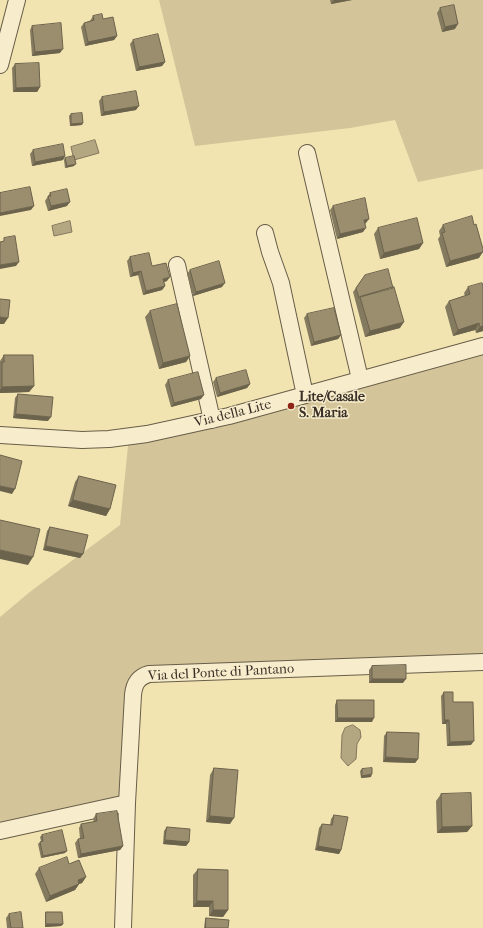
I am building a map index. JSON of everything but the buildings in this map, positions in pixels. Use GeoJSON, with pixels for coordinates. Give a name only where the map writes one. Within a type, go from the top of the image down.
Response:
{"type":"FeatureCollection","features":[{"type":"Feature","properties":{"kind":"street"},"geometry":{"type":"LineString","coordinates":[[0,66],[17,0]]}},
{"type":"Feature","properties":{"kind":"street"},"geometry":{"type":"LineString","coordinates":[[307,153],[360,379]]}},
{"type":"Feature","properties":{"kind":"street"},"geometry":{"type":"LineString","coordinates":[[265,233],[281,283],[305,395]]}},
{"type":"Feature","properties":{"kind":"street"},"geometry":{"type":"LineString","coordinates":[[177,265],[212,420]]}},
{"type":"Feature","properties":{"kind":"street","name":"Via della Lite"},"geometry":{"type":"LineString","coordinates":[[0,435],[67,440],[97,440],[142,434],[212,420],[483,346]]}},
{"type":"Feature","properties":{"kind":"street","name":"Via del Ponte di Pantano"},"geometry":{"type":"LineString","coordinates":[[123,928],[127,803],[134,689],[137,680],[145,675],[483,662]]}},
{"type":"Feature","properties":{"kind":"street"},"geometry":{"type":"LineString","coordinates":[[0,831],[127,803]]}},
{"type":"Feature","properties":{"kind":"shaded area"},"geometry":{"type":"Polygon","coordinates":[[[159,0],[483,0],[483,169],[418,182],[395,120],[350,128],[195,146],[159,0]]]}},
{"type":"Feature","properties":{"kind":"shaded area"},"geometry":{"type":"Polygon","coordinates":[[[95,140],[99,153],[74,160],[71,147],[95,140]]]}},
{"type":"Feature","properties":{"kind":"shaded area"},"geometry":{"type":"Polygon","coordinates":[[[70,221],[72,232],[54,236],[52,226],[70,221]]]}},
{"type":"Feature","properties":{"kind":"shaded area"},"geometry":{"type":"Polygon","coordinates":[[[483,346],[483,662],[140,677],[127,803],[0,831],[0,617],[31,591],[120,525],[129,436],[483,346]]]}},
{"type":"Feature","properties":{"kind":"shaded area"},"geometry":{"type":"Polygon","coordinates":[[[353,725],[360,730],[361,737],[357,744],[356,759],[348,766],[341,758],[342,735],[345,728],[353,725]]]}},
{"type":"Feature","properties":{"kind":"place","name":"Lite/Casale S. Maria"},"geometry":{"type":"Point","coordinates":[291,406]}}]}
